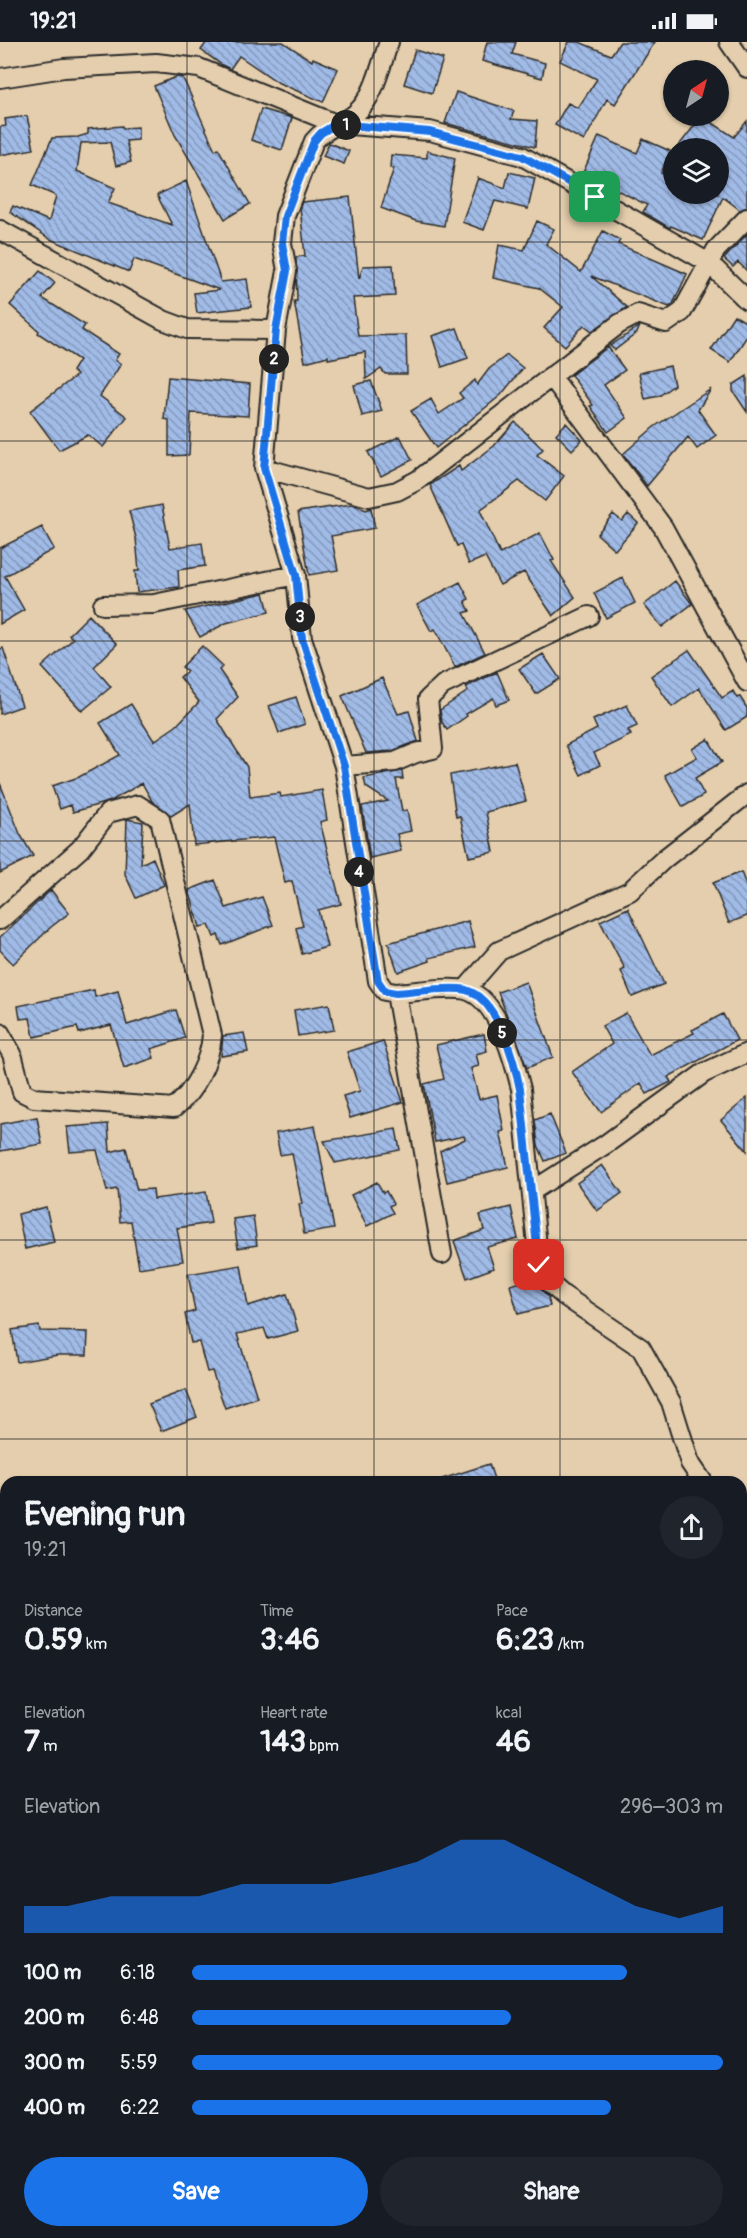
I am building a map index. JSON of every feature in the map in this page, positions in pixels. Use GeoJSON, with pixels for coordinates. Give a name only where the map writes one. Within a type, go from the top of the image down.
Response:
{"type":"FeatureCollection","features":[{"type":"Feature","properties":{"kind":"street"},"geometry":{"type":"LineString","coordinates":[[389,42],[365,102],[355,114],[321,133],[314,141],[285,216],[282,243],[287,271],[276,330],[264,468],[296,575],[302,638],[344,766],[378,981],[385,991],[396,993],[465,990],[480,996],[492,1010],[516,1067],[539,1265],[547,1281],[640,1348],[671,1402],[690,1463],[700,1476]]}},
{"type":"Feature","properties":{"kind":"street"},"geometry":{"type":"LineString","coordinates":[[729,42],[747,68]]}},
{"type":"Feature","properties":{"kind":"street"},"geometry":{"type":"LineString","coordinates":[[0,78],[64,68],[156,63],[199,68],[336,124],[430,132],[522,156],[709,263],[747,300]]}},
{"type":"Feature","properties":{"kind":"street"},"geometry":{"type":"LineString","coordinates":[[264,468],[369,497],[397,491],[418,480],[628,319],[638,314],[666,323],[682,312],[716,250],[747,218]]}},
{"type":"Feature","properties":{"kind":"street"},"geometry":{"type":"LineString","coordinates":[[0,230],[141,309],[187,329],[276,330]]}},
{"type":"Feature","properties":{"kind":"street"},"geometry":{"type":"LineString","coordinates":[[552,376],[663,527],[747,682]]}},
{"type":"Feature","properties":{"kind":"street"},"geometry":{"type":"LineString","coordinates":[[103,605],[154,604],[296,575]]}},
{"type":"Feature","properties":{"kind":"street"},"geometry":{"type":"LineString","coordinates":[[344,766],[395,762],[433,749],[428,699],[443,685],[589,616]]}},
{"type":"Feature","properties":{"kind":"street"},"geometry":{"type":"LineString","coordinates":[[465,990],[500,951],[630,891],[664,859],[747,794]]}},
{"type":"Feature","properties":{"kind":"street"},"geometry":{"type":"LineString","coordinates":[[0,920],[80,849],[108,813],[138,805],[160,819],[212,1035],[210,1056],[184,1100],[174,1108],[34,1098],[22,1092],[12,1054],[0,1033]]}},
{"type":"Feature","properties":{"kind":"street"},"geometry":{"type":"LineString","coordinates":[[396,993],[442,1254]]}},
{"type":"Feature","properties":{"kind":"street"},"geometry":{"type":"LineString","coordinates":[[532,1191],[606,1144],[704,1073],[747,1053]]}},
{"type":"Feature","properties":{"kind":"building"},"geometry":{"type":"Polygon","coordinates":[[[207,42],[283,42],[312,61],[313,58],[338,69],[323,102],[279,83],[239,56],[230,69],[222,65],[201,50],[207,42]]]}},
{"type":"Feature","properties":{"kind":"building"},"geometry":{"type":"Polygon","coordinates":[[[487,42],[516,42],[512,54],[545,63],[542,78],[482,61],[487,42]]]}},
{"type":"Feature","properties":{"kind":"building"},"geometry":{"type":"Polygon","coordinates":[[[569,42],[579,42],[611,55],[620,42],[655,42],[615,104],[607,99],[584,141],[555,125],[568,103],[578,108],[597,79],[560,61],[569,42]]]}},
{"type":"Feature","properties":{"kind":"building"},"geometry":{"type":"Polygon","coordinates":[[[415,50],[443,59],[432,93],[404,84],[415,50]]]}},
{"type":"Feature","properties":{"kind":"building"},"geometry":{"type":"Polygon","coordinates":[[[176,77],[183,78],[215,150],[218,148],[250,204],[225,219],[175,135],[154,86],[176,77]]]}},
{"type":"Feature","properties":{"kind":"building"},"geometry":{"type":"Polygon","coordinates":[[[456,92],[514,111],[511,119],[537,121],[535,147],[445,123],[456,92]]]}},
{"type":"Feature","properties":{"kind":"building"},"geometry":{"type":"Polygon","coordinates":[[[261,109],[292,118],[282,150],[251,140],[261,109]]]}},
{"type":"Feature","properties":{"kind":"building"},"geometry":{"type":"Polygon","coordinates":[[[27,116],[34,149],[0,155],[0,127],[6,126],[5,119],[27,116]]]}},
{"type":"Feature","properties":{"kind":"building"},"geometry":{"type":"Polygon","coordinates":[[[747,121],[747,207],[740,210],[729,202],[729,138],[685,138],[694,126],[717,126],[734,137],[747,121]]]}},
{"type":"Feature","properties":{"kind":"building"},"geometry":{"type":"Polygon","coordinates":[[[122,126],[123,128],[138,127],[138,140],[126,141],[131,162],[116,166],[110,142],[81,143],[77,171],[115,188],[108,203],[172,225],[157,195],[186,181],[221,282],[247,279],[251,307],[197,313],[194,293],[220,290],[134,259],[129,272],[50,239],[10,212],[13,206],[49,221],[56,196],[32,185],[52,138],[78,137],[88,134],[88,129],[122,126]]]}},
{"type":"Feature","properties":{"kind":"building"},"geometry":{"type":"Polygon","coordinates":[[[599,136],[637,153],[643,139],[663,148],[661,173],[663,174],[663,204],[720,204],[703,240],[671,226],[670,228],[643,212],[647,205],[583,173],[599,136]]]}},
{"type":"Feature","properties":{"kind":"building"},"geometry":{"type":"Polygon","coordinates":[[[329,143],[349,151],[344,164],[323,156],[329,143]]]}},
{"type":"Feature","properties":{"kind":"building"},"geometry":{"type":"Polygon","coordinates":[[[427,151],[455,158],[444,226],[416,221],[381,208],[394,168],[390,168],[391,155],[427,158],[427,151]]]}},
{"type":"Feature","properties":{"kind":"building"},"geometry":{"type":"Polygon","coordinates":[[[509,172],[535,178],[528,209],[495,201],[484,230],[462,222],[478,178],[505,188],[509,172]]]}},
{"type":"Feature","properties":{"kind":"building"},"geometry":{"type":"Polygon","coordinates":[[[350,197],[359,279],[363,266],[393,265],[395,296],[353,298],[358,336],[406,335],[407,374],[385,374],[381,369],[366,379],[365,352],[328,359],[328,356],[305,362],[294,301],[297,301],[296,257],[305,256],[300,207],[302,202],[350,197]]]}},
{"type":"Feature","properties":{"kind":"building"},"geometry":{"type":"Polygon","coordinates":[[[537,221],[554,229],[546,244],[581,272],[603,231],[620,240],[618,244],[687,274],[673,304],[669,307],[591,276],[627,307],[592,331],[584,325],[565,346],[544,328],[563,307],[539,288],[493,278],[499,245],[524,250],[537,221]]]}},
{"type":"Feature","properties":{"kind":"building"},"geometry":{"type":"Polygon","coordinates":[[[747,234],[747,271],[738,262],[733,267],[724,259],[747,234]]]}},
{"type":"Feature","properties":{"kind":"building"},"geometry":{"type":"Polygon","coordinates":[[[40,271],[55,283],[42,298],[85,325],[82,330],[119,354],[115,360],[121,364],[100,396],[127,417],[103,447],[88,435],[59,450],[30,411],[77,375],[72,371],[79,360],[38,333],[39,331],[10,305],[40,271]]]}},
{"type":"Feature","properties":{"kind":"building"},"geometry":{"type":"Polygon","coordinates":[[[734,315],[747,323],[747,336],[730,362],[711,350],[734,315]]]}},
{"type":"Feature","properties":{"kind":"building"},"geometry":{"type":"Polygon","coordinates":[[[640,326],[637,333],[615,350],[610,346],[640,326]]]}},
{"type":"Feature","properties":{"kind":"building"},"geometry":{"type":"Polygon","coordinates":[[[457,328],[468,358],[442,367],[432,336],[457,328]]]}},
{"type":"Feature","properties":{"kind":"building"},"geometry":{"type":"Polygon","coordinates":[[[608,347],[625,370],[604,385],[627,418],[608,432],[590,406],[593,405],[571,375],[608,347]]]}},
{"type":"Feature","properties":{"kind":"building"},"geometry":{"type":"Polygon","coordinates":[[[507,355],[523,368],[501,395],[436,448],[411,411],[431,399],[439,414],[463,398],[459,393],[475,380],[477,385],[489,369],[507,355]]]}},
{"type":"Feature","properties":{"kind":"building"},"geometry":{"type":"Polygon","coordinates":[[[670,366],[674,385],[659,396],[645,399],[639,373],[670,366]]]}},
{"type":"Feature","properties":{"kind":"building"},"geometry":{"type":"Polygon","coordinates":[[[747,376],[747,412],[733,391],[733,385],[747,376]]]}},
{"type":"Feature","properties":{"kind":"building"},"geometry":{"type":"Polygon","coordinates":[[[168,377],[250,384],[248,416],[191,413],[189,455],[169,456],[169,420],[164,419],[168,377]]]}},
{"type":"Feature","properties":{"kind":"building"},"geometry":{"type":"Polygon","coordinates":[[[371,381],[382,411],[362,416],[354,385],[371,381]]]}},
{"type":"Feature","properties":{"kind":"building"},"geometry":{"type":"Polygon","coordinates":[[[711,389],[698,410],[716,435],[697,449],[688,437],[647,486],[623,454],[654,427],[711,389]]]}},
{"type":"Feature","properties":{"kind":"building"},"geometry":{"type":"Polygon","coordinates":[[[515,422],[543,449],[537,455],[564,476],[545,501],[519,481],[480,510],[500,554],[540,533],[554,560],[551,561],[575,597],[553,616],[524,572],[500,585],[485,557],[469,564],[461,545],[457,546],[430,485],[459,466],[461,471],[494,446],[515,422]]]}},
{"type":"Feature","properties":{"kind":"building"},"geometry":{"type":"Polygon","coordinates":[[[566,423],[582,440],[572,450],[556,434],[566,423]]]}},
{"type":"Feature","properties":{"kind":"building"},"geometry":{"type":"Polygon","coordinates":[[[400,436],[412,460],[381,476],[368,452],[400,436]]]}},
{"type":"Feature","properties":{"kind":"building"},"geometry":{"type":"Polygon","coordinates":[[[352,504],[366,510],[371,508],[375,528],[331,536],[338,570],[309,575],[298,512],[352,504]]]}},
{"type":"Feature","properties":{"kind":"building"},"geometry":{"type":"Polygon","coordinates":[[[162,505],[170,548],[202,543],[205,566],[178,570],[179,587],[137,592],[135,571],[139,571],[136,538],[129,511],[162,505]]]}},
{"type":"Feature","properties":{"kind":"building"},"geometry":{"type":"Polygon","coordinates":[[[613,514],[622,521],[628,514],[638,523],[615,550],[597,534],[613,514]]]}},
{"type":"Feature","properties":{"kind":"building"},"geometry":{"type":"Polygon","coordinates":[[[42,527],[54,549],[5,576],[24,610],[0,624],[0,548],[42,527]]]}},
{"type":"Feature","properties":{"kind":"building"},"geometry":{"type":"Polygon","coordinates":[[[623,578],[635,603],[606,618],[594,593],[623,578]]]}},
{"type":"Feature","properties":{"kind":"building"},"geometry":{"type":"Polygon","coordinates":[[[675,581],[692,604],[662,627],[644,605],[675,581]]]}},
{"type":"Feature","properties":{"kind":"building"},"geometry":{"type":"Polygon","coordinates":[[[460,582],[469,599],[465,601],[470,611],[464,613],[485,653],[455,667],[435,629],[431,631],[417,605],[460,582]]]}},
{"type":"Feature","properties":{"kind":"building"},"geometry":{"type":"Polygon","coordinates":[[[264,593],[269,612],[226,623],[200,637],[185,611],[264,593]]]}},
{"type":"Feature","properties":{"kind":"building"},"geometry":{"type":"Polygon","coordinates":[[[89,615],[117,644],[94,667],[111,687],[82,711],[42,667],[73,639],[69,635],[89,615]]]}},
{"type":"Feature","properties":{"kind":"building"},"geometry":{"type":"Polygon","coordinates":[[[202,646],[223,666],[219,670],[238,697],[217,719],[247,767],[250,797],[280,793],[281,797],[322,790],[327,820],[320,822],[341,904],[318,910],[327,947],[302,954],[296,928],[303,926],[292,881],[285,883],[274,837],[194,845],[190,804],[171,816],[152,801],[142,783],[111,801],[73,812],[71,805],[60,809],[52,786],[79,777],[120,755],[100,723],[131,704],[154,741],[176,726],[199,702],[180,677],[187,671],[182,667],[202,646]]]}},
{"type":"Feature","properties":{"kind":"building"},"geometry":{"type":"Polygon","coordinates":[[[3,648],[22,706],[0,714],[0,649],[3,648]]]}},
{"type":"Feature","properties":{"kind":"building"},"geometry":{"type":"Polygon","coordinates":[[[689,650],[722,698],[733,691],[737,698],[740,697],[747,708],[747,717],[726,730],[699,688],[672,707],[651,676],[689,650]]]}},
{"type":"Feature","properties":{"kind":"building"},"geometry":{"type":"Polygon","coordinates":[[[543,654],[560,679],[536,694],[519,669],[543,654]]]}},
{"type":"Feature","properties":{"kind":"building"},"geometry":{"type":"Polygon","coordinates":[[[497,672],[509,700],[496,705],[493,698],[466,714],[467,716],[447,730],[442,722],[440,710],[468,691],[466,687],[497,672]]]}},
{"type":"Feature","properties":{"kind":"building"},"geometry":{"type":"Polygon","coordinates":[[[382,678],[398,714],[409,711],[418,741],[392,751],[366,753],[342,696],[382,678]]]}},
{"type":"Feature","properties":{"kind":"building"},"geometry":{"type":"Polygon","coordinates":[[[296,697],[305,724],[279,733],[269,706],[296,697]]]}},
{"type":"Feature","properties":{"kind":"building"},"geometry":{"type":"Polygon","coordinates":[[[627,705],[637,726],[628,730],[631,735],[594,753],[600,765],[581,775],[566,745],[597,729],[593,720],[627,705]]]}},
{"type":"Feature","properties":{"kind":"building"},"geometry":{"type":"Polygon","coordinates":[[[708,739],[722,762],[695,778],[704,795],[683,807],[665,775],[697,757],[692,749],[708,739]]]}},
{"type":"Feature","properties":{"kind":"building"},"geometry":{"type":"Polygon","coordinates":[[[515,762],[526,801],[486,812],[494,852],[469,857],[460,816],[456,817],[450,775],[515,762]]]}},
{"type":"Feature","properties":{"kind":"building"},"geometry":{"type":"Polygon","coordinates":[[[402,771],[403,779],[396,779],[402,811],[407,810],[411,831],[397,834],[401,851],[370,858],[362,806],[388,801],[366,787],[364,778],[402,771]]]}},
{"type":"Feature","properties":{"kind":"building"},"geometry":{"type":"Polygon","coordinates":[[[0,783],[20,834],[33,856],[0,873],[0,783]]]}},
{"type":"Feature","properties":{"kind":"building"},"geometry":{"type":"Polygon","coordinates":[[[127,819],[143,822],[141,864],[153,858],[164,885],[136,898],[125,874],[127,819]]]}},
{"type":"Feature","properties":{"kind":"building"},"geometry":{"type":"Polygon","coordinates":[[[741,872],[747,888],[747,916],[729,923],[713,883],[741,872]]]}},
{"type":"Feature","properties":{"kind":"building"},"geometry":{"type":"Polygon","coordinates":[[[215,880],[226,908],[262,897],[273,925],[222,945],[218,935],[214,937],[209,925],[200,927],[189,890],[215,880]]]}},
{"type":"Feature","properties":{"kind":"building"},"geometry":{"type":"Polygon","coordinates":[[[51,890],[69,913],[13,964],[0,950],[0,937],[51,890]]]}},
{"type":"Feature","properties":{"kind":"building"},"geometry":{"type":"Polygon","coordinates":[[[628,908],[664,984],[632,997],[621,971],[625,969],[600,921],[628,908]]]}},
{"type":"Feature","properties":{"kind":"building"},"geometry":{"type":"Polygon","coordinates":[[[468,921],[475,947],[429,958],[430,961],[398,972],[388,943],[468,921]]]}},
{"type":"Feature","properties":{"kind":"building"},"geometry":{"type":"Polygon","coordinates":[[[526,982],[553,1057],[527,1068],[498,992],[526,982]]]}},
{"type":"Feature","properties":{"kind":"building"},"geometry":{"type":"Polygon","coordinates":[[[94,990],[95,997],[118,991],[127,1025],[176,1010],[185,1038],[151,1049],[154,1058],[124,1068],[111,1025],[79,1033],[77,1027],[34,1037],[30,1018],[20,1019],[18,1006],[94,990]]]}},
{"type":"Feature","properties":{"kind":"building"},"geometry":{"type":"Polygon","coordinates":[[[329,1004],[334,1030],[298,1036],[294,1010],[329,1004]]]}},
{"type":"Feature","properties":{"kind":"building"},"geometry":{"type":"Polygon","coordinates":[[[626,1013],[650,1055],[694,1033],[692,1030],[723,1014],[737,1040],[668,1077],[671,1082],[647,1094],[641,1083],[601,1112],[572,1072],[612,1044],[602,1026],[626,1013]]]}},
{"type":"Feature","properties":{"kind":"building"},"geometry":{"type":"Polygon","coordinates":[[[244,1033],[248,1052],[221,1056],[223,1036],[244,1033]]]}},
{"type":"Feature","properties":{"kind":"building"},"geometry":{"type":"Polygon","coordinates":[[[484,1034],[487,1051],[476,1054],[479,1066],[471,1068],[479,1099],[497,1095],[504,1131],[500,1132],[508,1167],[447,1182],[440,1151],[465,1139],[464,1136],[435,1142],[424,1084],[444,1079],[436,1045],[484,1034]]]}},
{"type":"Feature","properties":{"kind":"building"},"geometry":{"type":"Polygon","coordinates":[[[383,1041],[403,1102],[350,1118],[343,1096],[360,1091],[347,1052],[383,1041]]]}},
{"type":"Feature","properties":{"kind":"building"},"geometry":{"type":"Polygon","coordinates":[[[747,1098],[747,1151],[721,1120],[747,1098]]]}},
{"type":"Feature","properties":{"kind":"building"},"geometry":{"type":"Polygon","coordinates":[[[550,1114],[566,1153],[545,1161],[538,1145],[535,1120],[550,1114]]]}},
{"type":"Feature","properties":{"kind":"building"},"geometry":{"type":"Polygon","coordinates":[[[37,1117],[42,1144],[0,1151],[0,1124],[37,1117]]]}},
{"type":"Feature","properties":{"kind":"building"},"geometry":{"type":"Polygon","coordinates":[[[108,1124],[110,1152],[126,1148],[137,1190],[153,1189],[154,1199],[206,1192],[211,1223],[177,1228],[183,1261],[139,1268],[131,1221],[120,1222],[117,1189],[107,1191],[97,1150],[70,1152],[67,1127],[108,1124]]]}},
{"type":"Feature","properties":{"kind":"building"},"geometry":{"type":"Polygon","coordinates":[[[315,1126],[334,1229],[304,1234],[299,1204],[302,1204],[292,1153],[280,1155],[276,1133],[315,1126]]]}},
{"type":"Feature","properties":{"kind":"building"},"geometry":{"type":"Polygon","coordinates":[[[396,1129],[400,1150],[335,1163],[324,1141],[396,1129]]]}},
{"type":"Feature","properties":{"kind":"building"},"geometry":{"type":"Polygon","coordinates":[[[602,1165],[622,1193],[597,1211],[577,1183],[602,1165]]]}},
{"type":"Feature","properties":{"kind":"building"},"geometry":{"type":"Polygon","coordinates":[[[377,1182],[383,1193],[386,1191],[393,1204],[389,1206],[393,1213],[367,1226],[351,1195],[377,1182]]]}},
{"type":"Feature","properties":{"kind":"building"},"geometry":{"type":"Polygon","coordinates":[[[46,1207],[54,1242],[25,1249],[18,1214],[46,1207]]]}},
{"type":"Feature","properties":{"kind":"building"},"geometry":{"type":"Polygon","coordinates":[[[511,1207],[518,1239],[487,1247],[494,1268],[467,1278],[454,1241],[484,1230],[480,1215],[511,1207]]]}},
{"type":"Feature","properties":{"kind":"building"},"geometry":{"type":"Polygon","coordinates":[[[253,1216],[257,1245],[238,1248],[233,1219],[253,1216]]]}},
{"type":"Feature","properties":{"kind":"building"},"geometry":{"type":"Polygon","coordinates":[[[241,1265],[248,1306],[287,1294],[298,1331],[268,1339],[264,1328],[237,1334],[257,1397],[225,1408],[212,1371],[207,1372],[199,1342],[191,1343],[185,1314],[195,1311],[188,1274],[241,1265]]]}},
{"type":"Feature","properties":{"kind":"building"},"geometry":{"type":"Polygon","coordinates":[[[533,1279],[548,1297],[550,1306],[518,1314],[510,1285],[533,1279]]]}},
{"type":"Feature","properties":{"kind":"building"},"geometry":{"type":"Polygon","coordinates":[[[39,1326],[40,1331],[88,1332],[87,1355],[58,1355],[17,1362],[12,1330],[39,1326]]]}},
{"type":"Feature","properties":{"kind":"building"},"geometry":{"type":"Polygon","coordinates":[[[186,1390],[197,1417],[161,1431],[149,1404],[186,1390]]]}},
{"type":"Feature","properties":{"kind":"building"},"geometry":{"type":"Polygon","coordinates":[[[489,1464],[493,1476],[451,1476],[489,1464]]]}},
{"type":"Feature","properties":{"kind":"route"},"geometry":{"type":"LineString","coordinates":[[539,1265],[516,1067],[492,1010],[480,996],[465,990],[396,993],[385,991],[378,981],[344,766],[302,638],[296,575],[264,468],[276,330],[287,271],[282,243],[285,216],[314,141],[321,133],[336,124],[430,132],[522,156],[595,197]]}}]}
